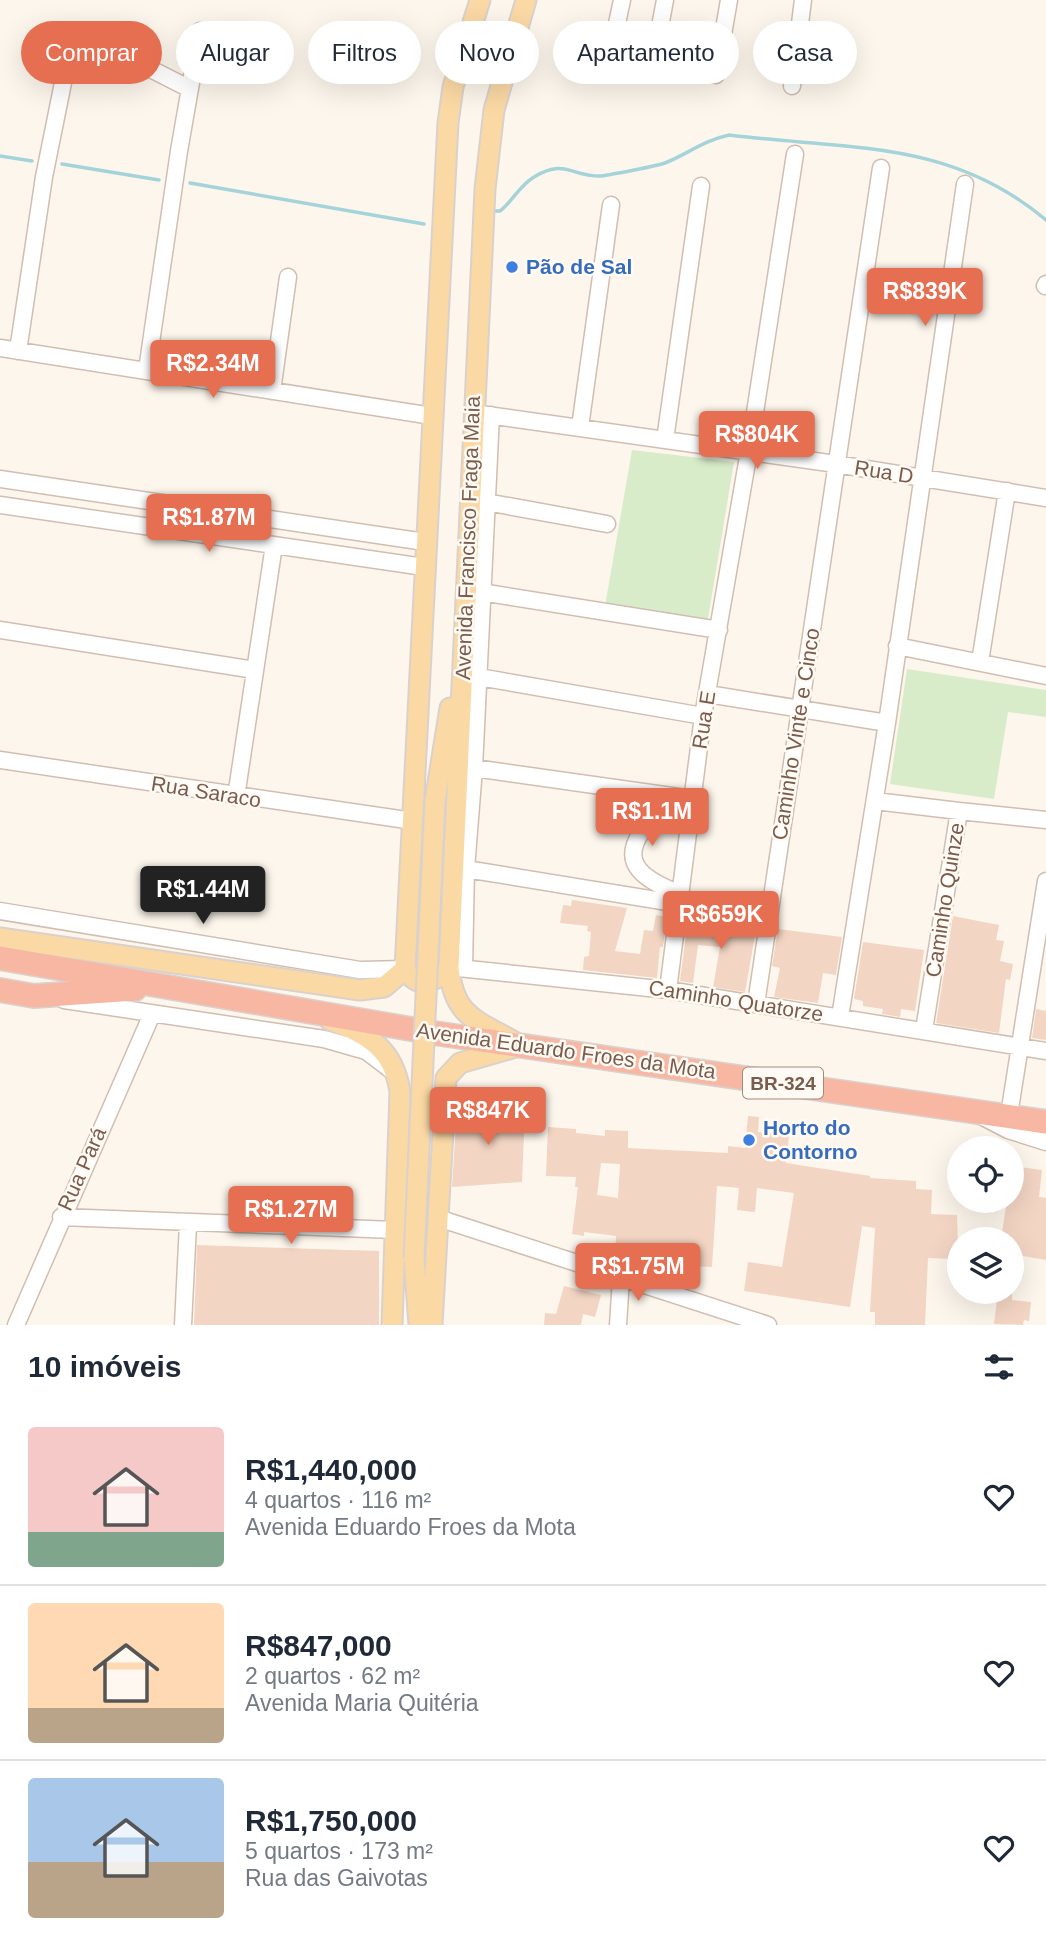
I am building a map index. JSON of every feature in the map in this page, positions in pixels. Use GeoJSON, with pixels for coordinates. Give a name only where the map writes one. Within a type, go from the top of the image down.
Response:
{"type":"FeatureCollection","features":[{"type":"Feature","properties":{"kind":"highway"},"geometry":{"type":"LineString","coordinates":[[0,941],[70,968]]}},
{"type":"Feature","properties":{"kind":"highway","name":"Avenida Eduardo Froes da Mota"},"geometry":{"type":"LineString","coordinates":[[0,958],[520,1045],[1046,1122]]}},
{"type":"Feature","properties":{"kind":"highway","name":"Avenida Eduardo Froes da Mota"},"geometry":{"type":"LineString","coordinates":[[0,990],[34,996],[170,987]]}},
{"type":"Feature","properties":{"kind":"main road","name":"Avenida Francisco Fraga Maia"},"geometry":{"type":"LineString","coordinates":[[405,969],[448,123],[453,87],[480,0]]}},
{"type":"Feature","properties":{"kind":"main road","name":"Avenida Francisco Fraga Maia"},"geometry":{"type":"LineString","coordinates":[[520,1045],[463,1012],[453,994],[457,967],[463,635],[482,414],[485,189],[492,121],[504,69],[526,0]]}},
{"type":"Feature","properties":{"kind":"main road"},"geometry":{"type":"LineString","coordinates":[[423,622],[436,795]]}},
{"type":"Feature","properties":{"kind":"main road"},"geometry":{"type":"LineString","coordinates":[[419,1325],[414,1258],[436,795],[463,635]]}},
{"type":"Feature","properties":{"kind":"main road"},"geometry":{"type":"LineString","coordinates":[[0,941],[360,990],[384,987],[405,969],[416,981],[432,982],[457,967]]}},
{"type":"Feature","properties":{"kind":"main road"},"geometry":{"type":"LineString","coordinates":[[303,1010],[370,1039],[391,1060],[399,1084],[392,1325]]}},
{"type":"Feature","properties":{"kind":"main road"},"geometry":{"type":"LineString","coordinates":[[432,1325],[443,1091],[450,1070],[460,1063],[520,1045]]}},
{"type":"Feature","properties":{"kind":"main road"},"geometry":{"type":"LineString","coordinates":[[399,1084],[416,1074],[428,1075],[443,1091]]}},
{"type":"Feature","properties":{"kind":"main road"},"geometry":{"type":"LineString","coordinates":[[404,1325],[414,1278]]}},
{"type":"Feature","properties":{"kind":"street"},"geometry":{"type":"LineString","coordinates":[[618,21],[622,0]]}},
{"type":"Feature","properties":{"kind":"street"},"geometry":{"type":"LineString","coordinates":[[661,21],[665,0]]}},
{"type":"Feature","properties":{"kind":"street"},"geometry":{"type":"LineString","coordinates":[[725,21],[729,0]]}},
{"type":"Feature","properties":{"kind":"street"},"geometry":{"type":"LineString","coordinates":[[792,86],[803,0]]}},
{"type":"Feature","properties":{"kind":"street"},"geometry":{"type":"LineString","coordinates":[[18,351],[44,177],[72,37],[82,34],[190,89]]}},
{"type":"Feature","properties":{"kind":"street"},"geometry":{"type":"LineString","coordinates":[[147,370],[191,84]]}},
{"type":"Feature","properties":{"kind":"street","name":"Rua E"},"geometry":{"type":"LineString","coordinates":[[668,990],[704,716],[749,452],[795,154]]}},
{"type":"Feature","properties":{"kind":"street","name":"Caminho Vinte e Cinco"},"geometry":{"type":"LineString","coordinates":[[756,1004],[881,168]]}},
{"type":"Feature","properties":{"kind":"street"},"geometry":{"type":"LineString","coordinates":[[840,1017],[887,723],[965,184]]}},
{"type":"Feature","properties":{"kind":"street"},"geometry":{"type":"LineString","coordinates":[[665,440],[701,186]]}},
{"type":"Feature","properties":{"kind":"street"},"geometry":{"type":"LineString","coordinates":[[580,427],[611,205]]}},
{"type":"Feature","properties":{"kind":"street"},"geometry":{"type":"LineString","coordinates":[[272,391],[288,276]]}},
{"type":"Feature","properties":{"kind":"street"},"geometry":{"type":"LineString","coordinates":[[0,348],[432,416]]}},
{"type":"Feature","properties":{"kind":"street"},"geometry":{"type":"LineString","coordinates":[[457,967],[480,677],[486,502],[482,414]]}},
{"type":"Feature","properties":{"kind":"street","name":"Rua D"},"geometry":{"type":"LineString","coordinates":[[482,414],[836,464],[1046,498]]}},
{"type":"Feature","properties":{"kind":"street"},"geometry":{"type":"LineString","coordinates":[[0,479],[425,541]]}},
{"type":"Feature","properties":{"kind":"street"},"geometry":{"type":"LineString","coordinates":[[980,662],[1007,492]]}},
{"type":"Feature","properties":{"kind":"street"},"geometry":{"type":"LineString","coordinates":[[486,502],[607,524]]}},
{"type":"Feature","properties":{"kind":"street"},"geometry":{"type":"LineString","coordinates":[[0,505],[424,567]]}},
{"type":"Feature","properties":{"kind":"street"},"geometry":{"type":"LineString","coordinates":[[236,797],[274,545]]}},
{"type":"Feature","properties":{"kind":"street"},"geometry":{"type":"LineString","coordinates":[[481,592],[719,630]]}},
{"type":"Feature","properties":{"kind":"street"},"geometry":{"type":"LineString","coordinates":[[0,630],[256,670]]}},
{"type":"Feature","properties":{"kind":"street"},"geometry":{"type":"LineString","coordinates":[[897,646],[1046,676]]}},
{"type":"Feature","properties":{"kind":"street"},"geometry":{"type":"LineString","coordinates":[[480,677],[704,716]]}},
{"type":"Feature","properties":{"kind":"street"},"geometry":{"type":"LineString","coordinates":[[708,694],[887,723]]}},
{"type":"Feature","properties":{"kind":"street","name":"Rua Saraco"},"geometry":{"type":"LineString","coordinates":[[0,760],[236,797],[413,821]]}},
{"type":"Feature","properties":{"kind":"street"},"geometry":{"type":"LineString","coordinates":[[474,768],[693,803]]}},
{"type":"Feature","properties":{"kind":"street","name":"Caminho Quinze"},"geometry":{"type":"LineString","coordinates":[[875,800],[959,811],[925,1030]]}},
{"type":"Feature","properties":{"kind":"street"},"geometry":{"type":"LineString","coordinates":[[680,900],[642,873],[634,863],[632,853],[642,831],[693,803]]}},
{"type":"Feature","properties":{"kind":"street"},"geometry":{"type":"LineString","coordinates":[[959,811],[1046,820]]}},
{"type":"Feature","properties":{"kind":"street"},"geometry":{"type":"LineString","coordinates":[[466,869],[680,900]]}},
{"type":"Feature","properties":{"kind":"street"},"geometry":{"type":"LineString","coordinates":[[1009,1115],[1040,954],[1046,881]]}},
{"type":"Feature","properties":{"kind":"street"},"geometry":{"type":"LineString","coordinates":[[0,911],[351,969],[405,969]]}},
{"type":"Feature","properties":{"kind":"street","name":"Caminho Quatorze"},"geometry":{"type":"LineString","coordinates":[[457,967],[668,990],[1046,1051]]}},
{"type":"Feature","properties":{"kind":"street"},"geometry":{"type":"LineString","coordinates":[[34,996],[350,1045],[379,1059],[399,1084]]}},
{"type":"Feature","properties":{"kind":"street","name":"Rua Pará"},"geometry":{"type":"LineString","coordinates":[[16,1325],[152,1014]]}},
{"type":"Feature","properties":{"kind":"street"},"geometry":{"type":"LineString","coordinates":[[969,1109],[1008,1130],[1046,1142]]}},
{"type":"Feature","properties":{"kind":"street"},"geometry":{"type":"LineString","coordinates":[[61,1217],[394,1230]]}},
{"type":"Feature","properties":{"kind":"street"},"geometry":{"type":"LineString","coordinates":[[438,1218],[768,1325]]}},
{"type":"Feature","properties":{"kind":"street"},"geometry":{"type":"LineString","coordinates":[[183,1325],[188,1224]]}},
{"type":"Feature","properties":{"kind":"street"},"geometry":{"type":"LineString","coordinates":[[618,1325],[621,1278]]}},
{"type":"Feature","properties":{"kind":"green space"},"geometry":{"type":"Polygon","coordinates":[[[632,450],[734,462],[708,619],[605,606],[632,450]]]}},
{"type":"Feature","properties":{"kind":"green space"},"geometry":{"type":"Polygon","coordinates":[[[907,669],[1046,690],[1046,717],[1008,712],[994,799],[890,784],[907,669]]]}},
{"type":"Feature","properties":{"kind":"building"},"geometry":{"type":"Polygon","coordinates":[[[572,900],[627,908],[615,951],[640,954],[644,930],[653,931],[656,915],[667,917],[657,978],[583,970],[584,957],[589,956],[591,932],[587,931],[588,926],[560,923],[563,905],[571,906],[572,900]]]}},
{"type":"Feature","properties":{"kind":"building"},"geometry":{"type":"Polygon","coordinates":[[[953,916],[999,925],[996,940],[1004,941],[1000,961],[1013,964],[1010,980],[1006,979],[999,1033],[936,1023],[953,916]]]}},
{"type":"Feature","properties":{"kind":"building"},"geometry":{"type":"Polygon","coordinates":[[[706,917],[757,924],[745,992],[713,987],[720,947],[698,945],[693,983],[680,981],[688,920],[704,922],[706,917]]]}},
{"type":"Feature","properties":{"kind":"building"},"geometry":{"type":"Polygon","coordinates":[[[778,929],[842,937],[836,975],[823,973],[818,1003],[774,997],[780,968],[772,966],[778,929]]]}},
{"type":"Feature","properties":{"kind":"building"},"geometry":{"type":"Polygon","coordinates":[[[863,942],[924,950],[915,1011],[901,1009],[900,1017],[882,1014],[883,1009],[863,1006],[863,1001],[854,999],[863,942]]]}},
{"type":"Feature","properties":{"kind":"building"},"geometry":{"type":"Polygon","coordinates":[[[1036,1009],[1046,1011],[1046,1040],[1032,1038],[1036,1009]]]}},
{"type":"Feature","properties":{"kind":"building"},"geometry":{"type":"Polygon","coordinates":[[[457,1107],[525,1112],[522,1182],[452,1187],[457,1107]]]}},
{"type":"Feature","properties":{"kind":"building"},"geometry":{"type":"Polygon","coordinates":[[[748,1116],[759,1117],[758,1132],[789,1136],[786,1163],[870,1178],[916,1181],[916,1189],[932,1190],[931,1214],[957,1215],[957,1227],[947,1227],[947,1259],[928,1258],[925,1325],[875,1325],[875,1312],[870,1312],[875,1228],[862,1226],[850,1307],[744,1291],[748,1262],[782,1267],[794,1193],[757,1188],[755,1212],[737,1210],[739,1188],[717,1186],[712,1267],[615,1262],[616,1236],[584,1232],[584,1236],[572,1234],[578,1187],[575,1187],[576,1177],[546,1176],[548,1127],[576,1129],[576,1133],[605,1136],[605,1130],[628,1131],[628,1148],[728,1153],[728,1146],[745,1148],[748,1116]],[[601,1163],[597,1195],[618,1198],[620,1164],[601,1163]]]}},
{"type":"Feature","properties":{"kind":"building"},"geometry":{"type":"Polygon","coordinates":[[[1024,1168],[1042,1170],[1039,1197],[1046,1198],[1046,1260],[1024,1256],[1024,1227],[1003,1227],[1005,1213],[1024,1213],[1024,1168]]]}},
{"type":"Feature","properties":{"kind":"building"},"geometry":{"type":"Polygon","coordinates":[[[197,1245],[379,1251],[379,1325],[194,1325],[197,1245]]]}},
{"type":"Feature","properties":{"kind":"building"},"geometry":{"type":"Polygon","coordinates":[[[564,1286],[601,1295],[595,1317],[583,1314],[581,1325],[544,1325],[545,1313],[556,1314],[564,1286]]]}},
{"type":"Feature","properties":{"kind":"building"},"geometry":{"type":"Polygon","coordinates":[[[1031,1302],[1029,1321],[1024,1320],[1023,1325],[994,1324],[996,1304],[1031,1302]]]}},
{"type":"Feature","properties":{"kind":"waterway"},"geometry":{"type":"LineString","coordinates":[[492,211],[500,211],[534,177],[553,169],[591,176],[633,170],[665,163],[729,135],[895,152],[934,161],[972,174],[1009,193],[1046,220]]}},
{"type":"Feature","properties":{"kind":"waterway"},"geometry":{"type":"LineString","coordinates":[[0,156],[32,161]]}},
{"type":"Feature","properties":{"kind":"waterway"},"geometry":{"type":"LineString","coordinates":[[62,164],[159,180]]}},
{"type":"Feature","properties":{"kind":"waterway"},"geometry":{"type":"LineString","coordinates":[[190,183],[424,224]]}},
{"type":"Feature","properties":{"kind":"place","name":"Pão de Sal"},"geometry":{"type":"Point","coordinates":[512,267]}},
{"type":"Feature","properties":{"kind":"place","name":"Horto do Contorno"},"geometry":{"type":"Point","coordinates":[749,1140]}}]}
